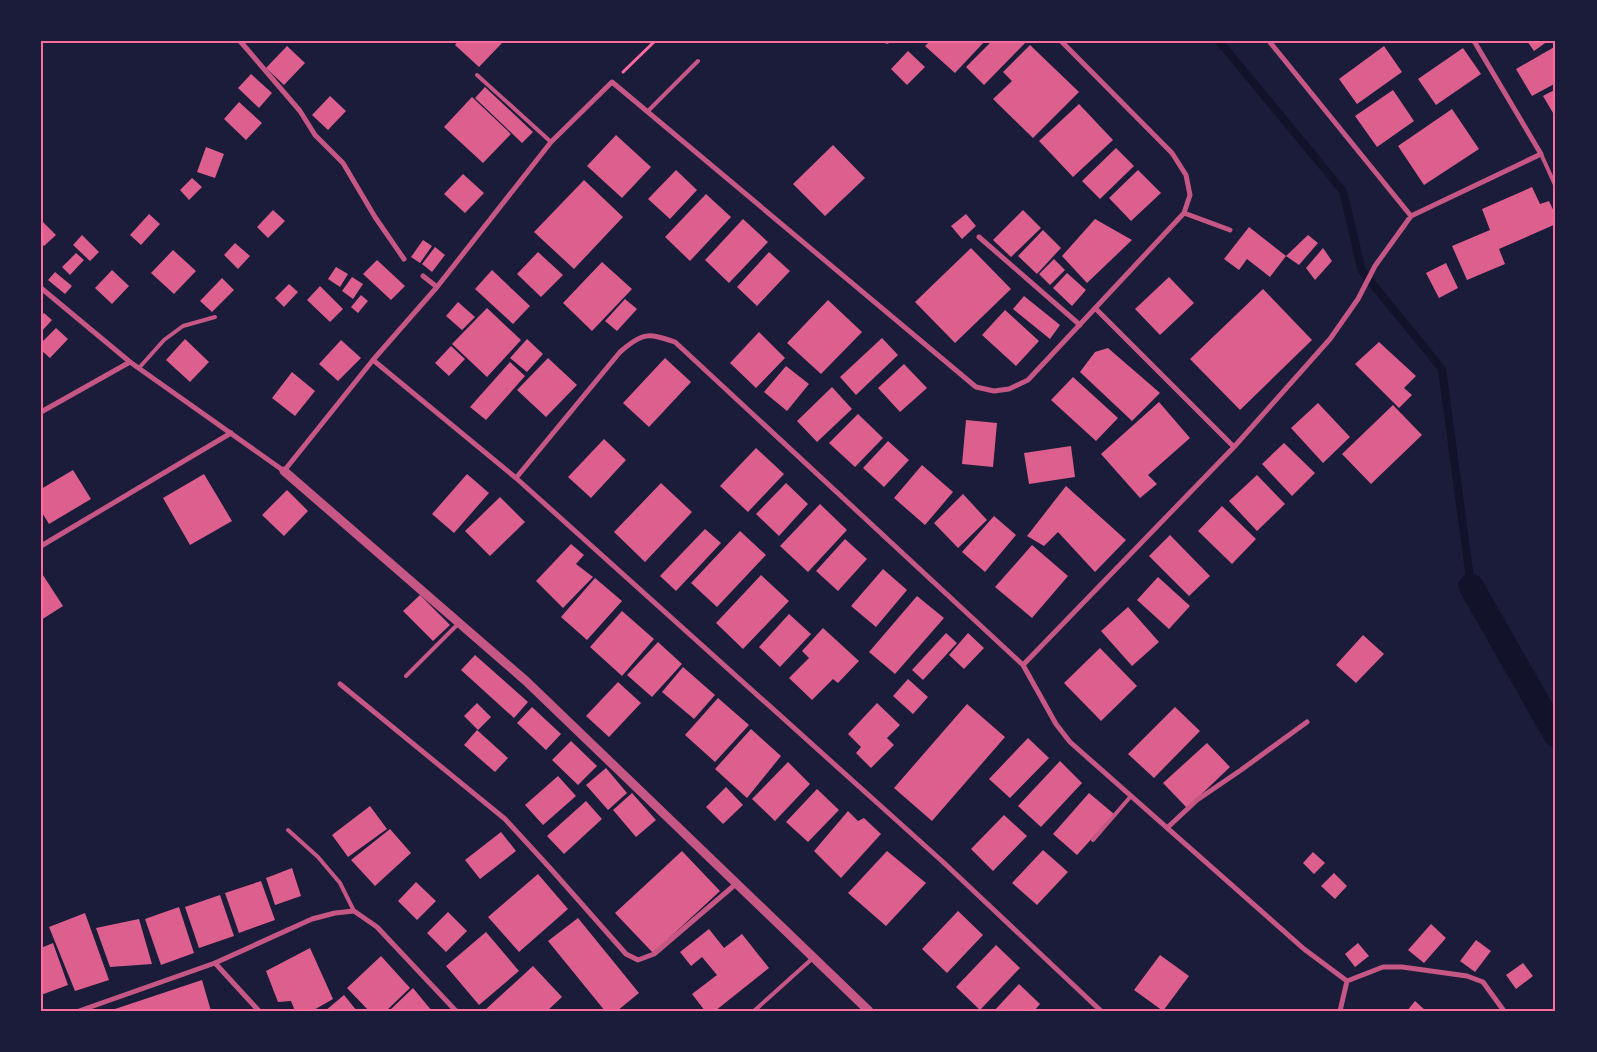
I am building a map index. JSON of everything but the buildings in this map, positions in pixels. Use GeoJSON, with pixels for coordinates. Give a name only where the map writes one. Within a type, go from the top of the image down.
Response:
{"type":"FeatureCollection","features":[{"type":"Feature","properties":{"kind":"street"},"geometry":{"type":"LineString","coordinates":[[240,41],[300,111],[315,135],[343,164],[375,217],[404,259]]}},
{"type":"Feature","properties":{"kind":"street"},"geometry":{"type":"LineString","coordinates":[[284,471],[373,360],[437,286],[550,142],[612,82],[976,388],[994,391],[1009,389],[1028,380],[1184,214],[1190,195],[1186,175],[1172,153],[1061,41]]}},
{"type":"Feature","properties":{"kind":"street"},"geometry":{"type":"LineString","coordinates":[[1269,41],[1411,216]]}},
{"type":"Feature","properties":{"kind":"street"},"geometry":{"type":"LineString","coordinates":[[1023,665],[1234,446],[1330,339],[1358,299],[1375,266],[1411,216],[1541,154],[1474,41]]}},
{"type":"Feature","properties":{"kind":"street"},"geometry":{"type":"LineString","coordinates":[[1184,214],[1230,230]]}},
{"type":"Feature","properties":{"kind":"street"},"geometry":{"type":"LineString","coordinates":[[979,236],[1080,325]]}},
{"type":"Feature","properties":{"kind":"street"},"geometry":{"type":"LineString","coordinates":[[423,276],[437,286]]}},
{"type":"Feature","properties":{"kind":"street"},"geometry":{"type":"LineString","coordinates":[[41,288],[130,362],[284,471],[460,623],[526,681],[869,1011]]}},
{"type":"Feature","properties":{"kind":"street"},"geometry":{"type":"LineString","coordinates":[[1095,308],[1234,446]]}},
{"type":"Feature","properties":{"kind":"street"},"geometry":{"type":"LineString","coordinates":[[516,478],[620,352],[635,339],[654,335],[675,342],[1023,665],[1056,724],[1070,742],[1304,949],[1347,981]]}},
{"type":"Feature","properties":{"kind":"street"},"geometry":{"type":"LineString","coordinates":[[373,360],[516,478],[943,862],[1101,1011]]}},
{"type":"Feature","properties":{"kind":"street"},"geometry":{"type":"LineString","coordinates":[[41,412],[130,362]]}},
{"type":"Feature","properties":{"kind":"street"},"geometry":{"type":"LineString","coordinates":[[41,546],[230,433]]}},
{"type":"Feature","properties":{"kind":"street"},"geometry":{"type":"LineString","coordinates":[[340,684],[505,819],[626,954],[638,960],[654,954],[737,882]]}},
{"type":"Feature","properties":{"kind":"street"},"geometry":{"type":"LineString","coordinates":[[1167,828],[1197,800],[1307,722]]}},
{"type":"Feature","properties":{"kind":"street"},"geometry":{"type":"LineString","coordinates":[[80,1011],[215,963],[312,919],[354,911],[377,927],[456,1011]]}},
{"type":"Feature","properties":{"kind":"street"},"geometry":{"type":"LineString","coordinates":[[215,963],[259,1011]]}},
{"type":"Feature","properties":{"kind":"street"},"geometry":{"type":"LineString","coordinates":[[1347,981],[1383,967],[1402,967],[1468,976],[1483,982],[1504,1011]]}},
{"type":"Feature","properties":{"kind":"street"},"geometry":{"type":"LineString","coordinates":[[1340,1011],[1347,981]]}},
{"type":"Feature","properties":{"kind":"lane"},"geometry":{"type":"LineString","coordinates":[[648,112],[698,61]]}},
{"type":"Feature","properties":{"kind":"lane"},"geometry":{"type":"LineString","coordinates":[[477,75],[550,142]]}},
{"type":"Feature","properties":{"kind":"lane"},"geometry":{"type":"LineString","coordinates":[[1541,154],[1556,187]]}},
{"type":"Feature","properties":{"kind":"lane"},"geometry":{"type":"LineString","coordinates":[[139,368],[164,340],[183,326],[215,317]]}},
{"type":"Feature","properties":{"kind":"lane"},"geometry":{"type":"LineString","coordinates":[[406,676],[460,623]]}},
{"type":"Feature","properties":{"kind":"lane"},"geometry":{"type":"LineString","coordinates":[[1093,840],[1131,796]]}},
{"type":"Feature","properties":{"kind":"lane"},"geometry":{"type":"LineString","coordinates":[[288,830],[318,857],[340,883],[354,911]]}},
{"type":"Feature","properties":{"kind":"lane"},"geometry":{"type":"LineString","coordinates":[[754,1011],[814,957]]}},
{"type":"Feature","properties":{"kind":"path"},"geometry":{"type":"LineString","coordinates":[[612,82],[655,41]]}},
{"type":"Feature","properties":{"kind":"waterway"},"geometry":{"type":"LineString","coordinates":[[1219,41],[1343,191],[1362,271],[1442,369],[1471,586]]}},
{"type":"Feature","properties":{"kind":"waterway"},"geometry":{"type":"LineString","coordinates":[[1471,586],[1556,735]]}}]}
